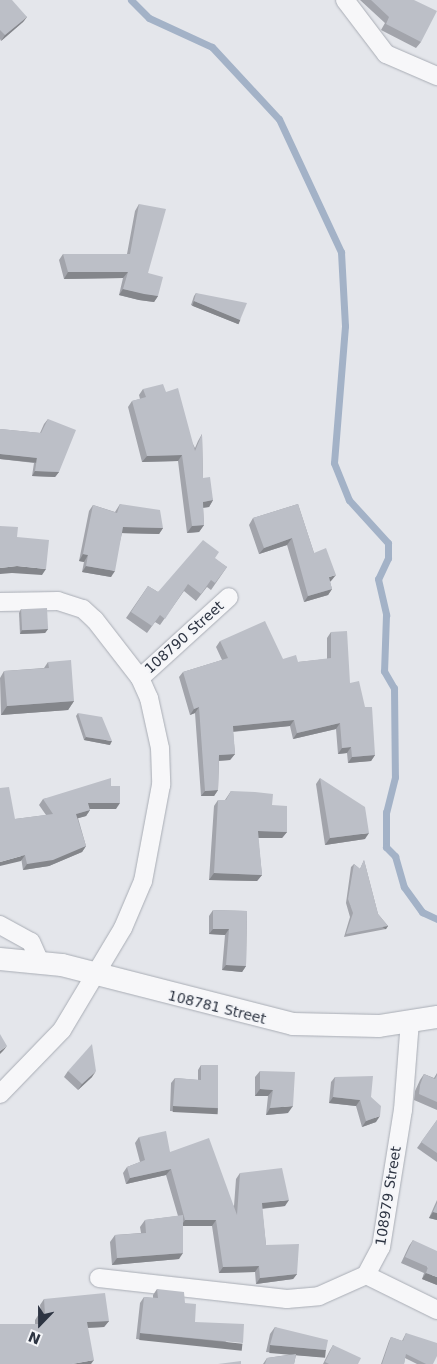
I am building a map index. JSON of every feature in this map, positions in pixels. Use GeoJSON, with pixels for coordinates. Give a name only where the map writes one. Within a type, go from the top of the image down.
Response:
{"type":"FeatureCollection","features":[{"type":"Feature","properties":{"kind":"street"},"geometry":{"type":"LineString","coordinates":[[344,0],[386,54],[437,76]]}},
{"type":"Feature","properties":{"kind":"street","name":"108790 Street"},"geometry":{"type":"LineString","coordinates":[[140,678],[229,597]]}},
{"type":"Feature","properties":{"kind":"street","name":"108790 Street"},"geometry":{"type":"LineString","coordinates":[[0,602],[47,600],[84,609],[140,678],[149,698],[160,748],[154,834],[143,881],[98,974],[62,1030],[0,1094]]}},
{"type":"Feature","properties":{"kind":"street"},"geometry":{"type":"LineString","coordinates":[[0,925],[31,942],[40,962]]}},
{"type":"Feature","properties":{"kind":"street","name":"108781 Street"},"geometry":{"type":"LineString","coordinates":[[0,959],[40,962],[98,974],[153,991],[262,1019],[342,1026],[437,1017]]}},
{"type":"Feature","properties":{"kind":"street","name":"108979 Street"},"geometry":{"type":"LineString","coordinates":[[366,1276],[381,1247],[403,1110],[410,1021]]}},
{"type":"Feature","properties":{"kind":"street"},"geometry":{"type":"LineString","coordinates":[[99,1278],[288,1299],[319,1296],[366,1276],[437,1310]]}},
{"type":"Feature","properties":{"kind":"building"},"geometry":{"type":"Polygon","coordinates":[[[0,0],[12,0],[27,17],[5,35],[0,30],[0,0]]]}},
{"type":"Feature","properties":{"kind":"building"},"geometry":{"type":"Polygon","coordinates":[[[371,0],[414,0],[437,11],[421,42],[386,24],[389,17],[371,0]]]}},
{"type":"Feature","properties":{"kind":"building"},"geometry":{"type":"Polygon","coordinates":[[[139,204],[166,209],[148,273],[163,277],[158,296],[123,289],[128,272],[68,272],[63,254],[130,254],[139,204]]]}},
{"type":"Feature","properties":{"kind":"building"},"geometry":{"type":"Polygon","coordinates":[[[196,293],[247,303],[240,320],[194,301],[196,293]]]}},
{"type":"Feature","properties":{"kind":"building"},"geometry":{"type":"Polygon","coordinates":[[[163,384],[166,392],[178,388],[195,451],[202,434],[203,478],[210,477],[213,500],[203,502],[204,525],[192,526],[182,455],[147,456],[132,401],[146,397],[143,389],[163,384]]]}},
{"type":"Feature","properties":{"kind":"building"},"geometry":{"type":"Polygon","coordinates":[[[48,419],[76,430],[59,472],[35,471],[37,458],[0,454],[0,429],[41,433],[48,419]]]}},
{"type":"Feature","properties":{"kind":"building"},"geometry":{"type":"Polygon","coordinates":[[[120,504],[160,510],[163,528],[123,527],[115,571],[86,566],[88,555],[83,554],[93,505],[117,513],[120,504]]]}},
{"type":"Feature","properties":{"kind":"building"},"geometry":{"type":"Polygon","coordinates":[[[298,504],[314,553],[326,548],[336,575],[329,577],[332,589],[308,596],[292,538],[264,548],[253,518],[298,504]]]}},
{"type":"Feature","properties":{"kind":"building"},"geometry":{"type":"Polygon","coordinates":[[[0,526],[18,527],[17,537],[49,540],[46,569],[17,566],[0,568],[0,526]]]}},
{"type":"Feature","properties":{"kind":"building"},"geometry":{"type":"Polygon","coordinates":[[[203,540],[219,552],[215,558],[227,567],[215,583],[211,580],[201,594],[188,584],[165,619],[160,615],[152,626],[131,612],[148,586],[158,592],[203,540]]]}},
{"type":"Feature","properties":{"kind":"building"},"geometry":{"type":"Polygon","coordinates":[[[47,608],[48,629],[22,630],[21,609],[47,608]]]}},
{"type":"Feature","properties":{"kind":"building"},"geometry":{"type":"Polygon","coordinates":[[[265,621],[283,659],[296,655],[298,662],[331,658],[331,632],[347,631],[350,683],[359,681],[365,707],[372,707],[375,755],[352,757],[351,747],[342,748],[340,723],[297,733],[294,720],[233,726],[235,754],[219,755],[218,790],[205,791],[199,707],[194,709],[183,672],[228,658],[220,641],[265,621]]]}},
{"type":"Feature","properties":{"kind":"building"},"geometry":{"type":"Polygon","coordinates":[[[71,660],[74,701],[7,706],[4,671],[49,668],[48,662],[71,660]]]}},
{"type":"Feature","properties":{"kind":"building"},"geometry":{"type":"Polygon","coordinates":[[[78,713],[102,717],[112,741],[86,737],[78,713]]]}},
{"type":"Feature","properties":{"kind":"building"},"geometry":{"type":"Polygon","coordinates":[[[111,778],[111,786],[120,786],[120,803],[88,803],[90,810],[76,814],[86,846],[53,860],[27,864],[25,855],[0,862],[0,788],[9,787],[15,819],[53,814],[43,799],[111,778]]]}},
{"type":"Feature","properties":{"kind":"building"},"geometry":{"type":"Polygon","coordinates":[[[320,778],[365,807],[369,833],[330,838],[320,778]]]}},
{"type":"Feature","properties":{"kind":"building"},"geometry":{"type":"Polygon","coordinates":[[[231,791],[273,794],[272,805],[287,806],[287,832],[258,831],[262,875],[214,873],[218,800],[226,800],[231,791]]]}},
{"type":"Feature","properties":{"kind":"building"},"geometry":{"type":"Polygon","coordinates":[[[364,860],[378,914],[388,926],[346,934],[353,913],[348,899],[354,864],[360,869],[364,860]]]}},
{"type":"Feature","properties":{"kind":"building"},"geometry":{"type":"Polygon","coordinates":[[[213,910],[247,911],[246,966],[226,965],[229,929],[213,929],[213,910]]]}},
{"type":"Feature","properties":{"kind":"building"},"geometry":{"type":"Polygon","coordinates":[[[0,1034],[7,1046],[0,1051],[0,1034]]]}},
{"type":"Feature","properties":{"kind":"building"},"geometry":{"type":"Polygon","coordinates":[[[92,1044],[96,1071],[82,1084],[68,1071],[92,1044]]]}},
{"type":"Feature","properties":{"kind":"building"},"geometry":{"type":"Polygon","coordinates":[[[201,1065],[218,1065],[218,1108],[173,1106],[175,1078],[201,1080],[201,1065]]]}},
{"type":"Feature","properties":{"kind":"building"},"geometry":{"type":"Polygon","coordinates":[[[260,1071],[295,1072],[293,1106],[270,1108],[273,1090],[260,1089],[260,1071]]]}},
{"type":"Feature","properties":{"kind":"building"},"geometry":{"type":"Polygon","coordinates":[[[424,1074],[435,1079],[437,1075],[437,1102],[419,1094],[424,1074]]]}},
{"type":"Feature","properties":{"kind":"building"},"geometry":{"type":"Polygon","coordinates":[[[373,1076],[371,1097],[381,1106],[380,1116],[366,1121],[360,1100],[333,1097],[335,1077],[373,1076]]]}},
{"type":"Feature","properties":{"kind":"building"},"geometry":{"type":"Polygon","coordinates":[[[437,1120],[437,1153],[421,1142],[437,1120]]]}},
{"type":"Feature","properties":{"kind":"building"},"geometry":{"type":"Polygon","coordinates":[[[166,1131],[170,1152],[209,1138],[237,1215],[240,1173],[282,1168],[289,1200],[262,1203],[266,1245],[299,1244],[297,1274],[260,1278],[259,1266],[223,1267],[216,1220],[185,1220],[171,1169],[130,1178],[127,1167],[145,1160],[139,1137],[166,1131]]]}},
{"type":"Feature","properties":{"kind":"building"},"geometry":{"type":"Polygon","coordinates":[[[437,1203],[437,1213],[433,1212],[437,1203]]]}},
{"type":"Feature","properties":{"kind":"building"},"geometry":{"type":"Polygon","coordinates":[[[183,1215],[183,1253],[117,1258],[115,1235],[146,1233],[145,1220],[183,1215]]]}},
{"type":"Feature","properties":{"kind":"building"},"geometry":{"type":"Polygon","coordinates":[[[413,1240],[437,1251],[437,1277],[426,1273],[428,1267],[405,1257],[413,1240]]]}},
{"type":"Feature","properties":{"kind":"building"},"geometry":{"type":"Polygon","coordinates":[[[157,1289],[184,1292],[185,1303],[196,1304],[195,1322],[244,1324],[243,1343],[140,1333],[144,1297],[158,1298],[157,1289]]]}},
{"type":"Feature","properties":{"kind":"building"},"geometry":{"type":"Polygon","coordinates":[[[105,1293],[109,1321],[87,1322],[94,1360],[72,1364],[0,1364],[0,1324],[40,1324],[39,1314],[45,1314],[44,1299],[105,1293]]]}},
{"type":"Feature","properties":{"kind":"building"},"geometry":{"type":"Polygon","coordinates":[[[275,1327],[328,1340],[326,1350],[270,1345],[275,1327]]]}},
{"type":"Feature","properties":{"kind":"building"},"geometry":{"type":"Polygon","coordinates":[[[406,1333],[437,1343],[437,1356],[433,1364],[426,1364],[406,1354],[404,1364],[382,1364],[391,1337],[403,1341],[406,1333]]]}},
{"type":"Feature","properties":{"kind":"building"},"geometry":{"type":"Polygon","coordinates":[[[333,1345],[361,1358],[358,1364],[329,1364],[325,1362],[333,1345]]]}},
{"type":"Feature","properties":{"kind":"building"},"geometry":{"type":"Polygon","coordinates":[[[296,1354],[294,1364],[265,1364],[267,1358],[296,1354]]]}},
{"type":"Feature","properties":{"kind":"building"},"geometry":{"type":"Polygon","coordinates":[[[241,1361],[241,1364],[218,1364],[241,1361]]]}},
{"type":"Feature","properties":{"kind":"waterway"},"geometry":{"type":"LineString","coordinates":[[131,0],[149,18],[212,47],[279,119],[341,252],[345,326],[334,463],[349,500],[388,543],[388,558],[378,579],[386,615],[384,671],[394,688],[395,777],[386,812],[386,847],[395,856],[404,887],[422,912],[437,919]]}}]}
